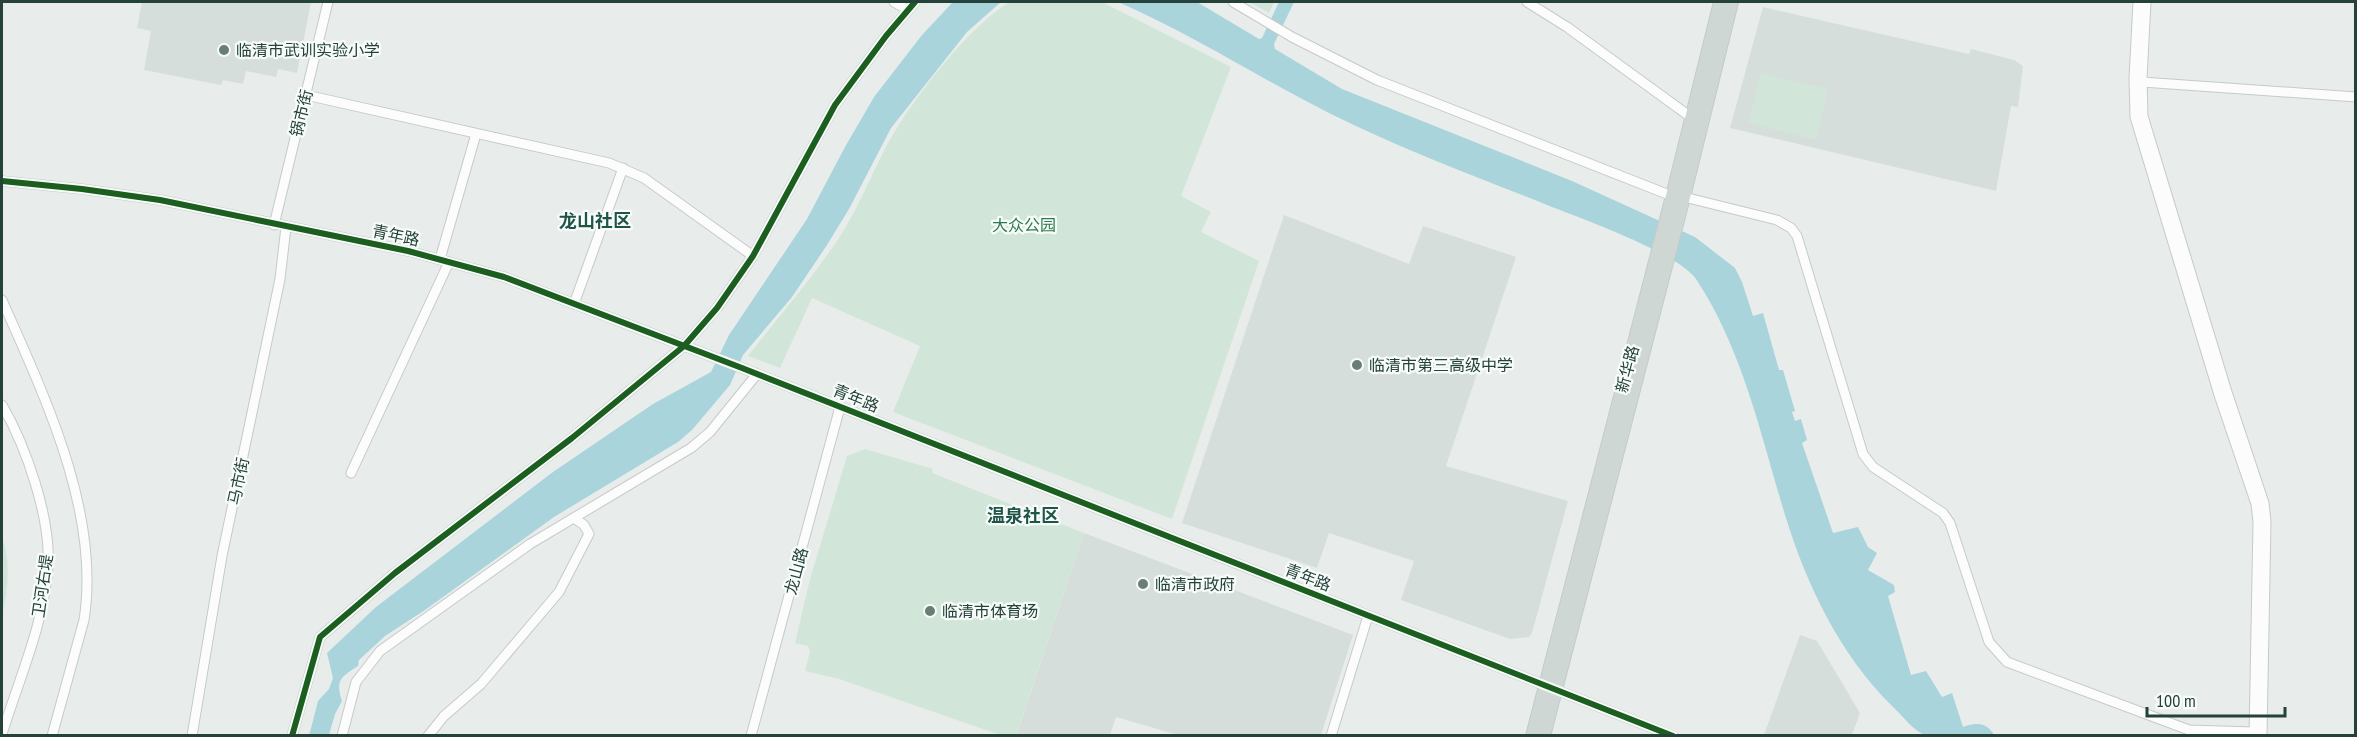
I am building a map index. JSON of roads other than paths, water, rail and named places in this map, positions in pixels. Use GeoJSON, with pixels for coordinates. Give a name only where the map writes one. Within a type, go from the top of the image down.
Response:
{"type":"FeatureCollection","features":[{"type":"Feature","properties":{"kind":"main road","name":"新华路"},"geometry":{"type":"LineString","coordinates":[[1676,203],[1692,118],[1720,2]]}},
{"type":"Feature","properties":{"kind":"main road","name":"新华路"},"geometry":{"type":"LineString","coordinates":[[1532,735],[1550,687],[1676,203],[1732,2]]}},
{"type":"Feature","properties":{"kind":"main road","name":"新华路"},"geometry":{"type":"LineString","coordinates":[[1544,735],[1550,687]]}},
{"type":"Feature","properties":{"kind":"street","name":"锅市街"},"geometry":{"type":"LineString","coordinates":[[274,225],[328,2]]}},
{"type":"Feature","properties":{"kind":"street"},"geometry":{"type":"LineString","coordinates":[[894,2],[908,10]]}},
{"type":"Feature","properties":{"kind":"street"},"geometry":{"type":"LineString","coordinates":[[292,735],[320,637],[395,573],[572,438],[684,346],[717,308],[753,256],[835,105],[878,45],[915,2]]}},
{"type":"Feature","properties":{"kind":"street"},"geometry":{"type":"LineString","coordinates":[[1233,2],[1292,37],[1377,80],[1676,203],[1777,220],[1791,228],[1797,236],[1863,454],[1873,467],[1943,513],[1947,518],[1989,642],[2007,662],[2189,730],[2257,734]]}},
{"type":"Feature","properties":{"kind":"street"},"geometry":{"type":"LineString","coordinates":[[1527,2],[1567,27],[1692,118]]}},
{"type":"Feature","properties":{"kind":"street"},"geometry":{"type":"LineString","coordinates":[[2139,2],[2134,78],[2135,117],[2219,395],[2256,504],[2258,522],[2257,734]]}},
{"type":"Feature","properties":{"kind":"street"},"geometry":{"type":"LineString","coordinates":[[2146,2],[2142,82],[2143,116],[2227,392],[2264,503],[2266,522],[2257,734]]}},
{"type":"Feature","properties":{"kind":"street"},"geometry":{"type":"LineString","coordinates":[[2142,82],[2355,97]]}},
{"type":"Feature","properties":{"kind":"street"},"geometry":{"type":"LineString","coordinates":[[306,95],[623,168],[644,178],[753,256]]}},
{"type":"Feature","properties":{"kind":"street"},"geometry":{"type":"LineString","coordinates":[[351,473],[444,260],[476,134]]}},
{"type":"Feature","properties":{"kind":"street"},"geometry":{"type":"LineString","coordinates":[[574,304],[623,168]]}},
{"type":"Feature","properties":{"kind":"street","name":"青年路"},"geometry":{"type":"LineString","coordinates":[[2,182],[132,196],[408,250],[504,277],[757,374],[1673,735]]}},
{"type":"Feature","properties":{"kind":"street","name":"马市街"},"geometry":{"type":"LineString","coordinates":[[192,735],[222,560],[280,279],[286,227]]}},
{"type":"Feature","properties":{"kind":"street"},"geometry":{"type":"LineString","coordinates":[[2,300],[55,427],[77,501],[83,540],[87,601],[52,735]]}},
{"type":"Feature","properties":{"kind":"street"},"geometry":{"type":"LineString","coordinates":[[342,735],[356,682],[380,651],[530,544],[692,448],[710,432],[757,374]]}},
{"type":"Feature","properties":{"kind":"street","name":"卫河右堤"},"geometry":{"type":"LineString","coordinates":[[2,405],[19,438],[36,489],[47,544],[48,563],[31,649],[2,734]]}},
{"type":"Feature","properties":{"kind":"street","name":"龙山路"},"geometry":{"type":"LineString","coordinates":[[751,735],[840,407]]}},
{"type":"Feature","properties":{"kind":"street"},"geometry":{"type":"LineString","coordinates":[[428,735],[444,716],[481,684],[559,592],[590,534],[584,525],[574,518]]}},
{"type":"Feature","properties":{"kind":"street"},"geometry":{"type":"LineString","coordinates":[[1330,735],[1368,616]]}},
{"type":"Feature","properties":{"kind":"water"},"geometry":{"type":"Polygon","coordinates":[[[953,2],[1001,2],[967,32],[891,128],[849,209],[827,245],[792,297],[743,355],[730,385],[692,430],[678,442],[554,517],[385,636],[359,660],[358,666],[341,680],[339,688],[342,701],[335,714],[329,735],[309,736],[318,701],[329,689],[333,678],[327,653],[376,607],[553,472],[653,404],[711,372],[729,335],[807,219],[874,97],[922,35],[953,2]]]}},
{"type":"Feature","properties":{"kind":"water"},"geometry":{"type":"Polygon","coordinates":[[[1118,2],[1197,2],[1259,39],[1262,38],[1279,2],[1294,2],[1274,44],[1275,49],[1342,89],[1572,181],[1695,237],[1735,268],[1753,316],[1763,313],[1779,370],[1783,370],[1795,411],[1792,412],[1795,421],[1801,419],[1807,440],[1802,443],[1833,533],[1858,527],[1868,547],[1877,553],[1868,570],[1894,585],[1895,592],[1888,596],[1911,675],[1926,671],[1942,697],[1952,693],[1963,727],[1972,724],[1985,725],[1994,735],[1939,736],[1926,735],[1917,730],[1874,687],[1841,642],[1815,593],[1794,542],[1759,424],[1726,335],[1696,279],[1686,269],[1670,258],[1627,237],[1438,162],[1357,127],[1172,28],[1118,2]]]}},
{"type":"Feature","properties":{"kind":"place","name":"临清市武训实验小学"},"geometry":{"type":"Point","coordinates":[224,50]}},
{"type":"Feature","properties":{"kind":"place","name":"临清市第三高级中学"},"geometry":{"type":"Point","coordinates":[1357,365]}},
{"type":"Feature","properties":{"kind":"place","name":"临清市政府"},"geometry":{"type":"Point","coordinates":[1143,584]}},
{"type":"Feature","properties":{"kind":"place","name":"临清市体育场"},"geometry":{"type":"Point","coordinates":[930,611]}},
{"type":"Feature","properties":{"kind":"district","name":"龙山社区"},"geometry":{"type":"Point","coordinates":[595,220]}},
{"type":"Feature","properties":{"kind":"district","name":"温泉社区"},"geometry":{"type":"Point","coordinates":[1023,515]}},
{"type":"Feature","properties":{"kind":"park label","name":"大众公园"},"geometry":{"type":"Point","coordinates":[1024,225]}}]}
